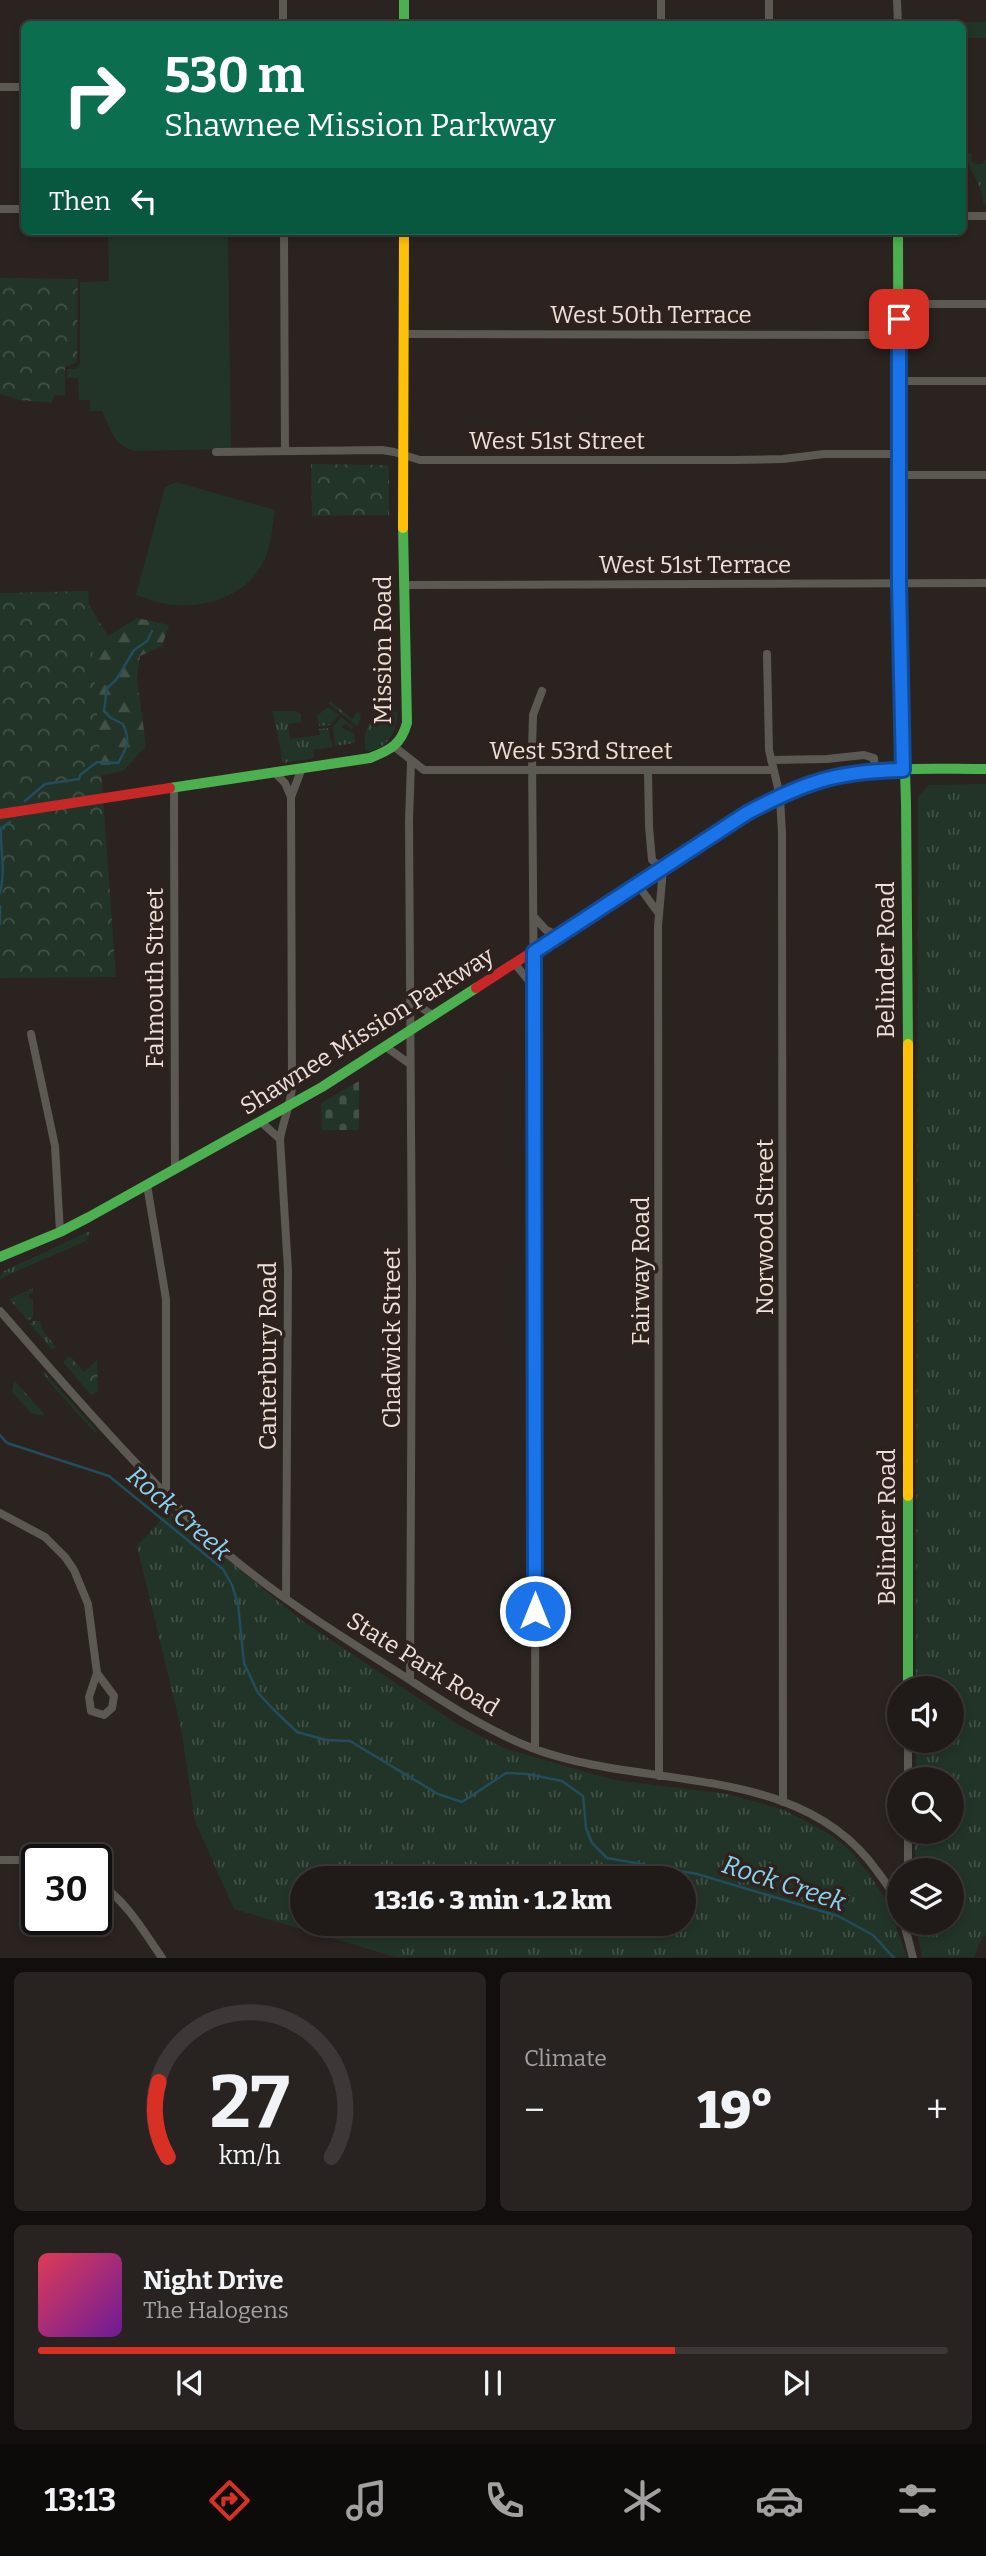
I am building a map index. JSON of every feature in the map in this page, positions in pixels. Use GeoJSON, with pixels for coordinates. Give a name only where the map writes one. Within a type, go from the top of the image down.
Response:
{"type":"FeatureCollection","features":[{"type":"Feature","properties":{"kind":"main road"},"geometry":{"type":"LineString","coordinates":[[404,0],[404,21]]}},
{"type":"Feature","properties":{"kind":"main road","name":"Mission Road"},"geometry":{"type":"LineString","coordinates":[[0,814],[370,758],[396,748],[404,738],[407,723],[403,585],[404,235]]}},
{"type":"Feature","properties":{"kind":"main road","name":"Belinder Road"},"geometry":{"type":"LineString","coordinates":[[898,235],[899,583],[906,813],[908,1092],[908,1676]]}},
{"type":"Feature","properties":{"kind":"main road","name":"Shawnee Mission Parkway"},"geometry":{"type":"LineString","coordinates":[[0,1257],[60,1232],[290,1105],[434,1017],[747,813],[780,796],[817,780],[854,772],[986,769]]}},
{"type":"Feature","properties":{"kind":"street"},"geometry":{"type":"LineString","coordinates":[[283,0],[283,21]]}},
{"type":"Feature","properties":{"kind":"street"},"geometry":{"type":"LineString","coordinates":[[661,0],[661,21]]}},
{"type":"Feature","properties":{"kind":"street"},"geometry":{"type":"LineString","coordinates":[[769,0],[769,21]]}},
{"type":"Feature","properties":{"kind":"street"},"geometry":{"type":"LineString","coordinates":[[897,0],[898,21]]}},
{"type":"Feature","properties":{"kind":"street"},"geometry":{"type":"LineString","coordinates":[[0,87],[21,87]]}},
{"type":"Feature","properties":{"kind":"street"},"geometry":{"type":"LineString","coordinates":[[0,209],[21,209]]}},
{"type":"Feature","properties":{"kind":"street"},"geometry":{"type":"LineString","coordinates":[[966,216],[986,216]]}},
{"type":"Feature","properties":{"kind":"street"},"geometry":{"type":"LineString","coordinates":[[284,235],[285,451]]}},
{"type":"Feature","properties":{"kind":"street"},"geometry":{"type":"LineString","coordinates":[[899,304],[986,304]]}},
{"type":"Feature","properties":{"kind":"street","name":"West 50th Terrace"},"geometry":{"type":"LineString","coordinates":[[404,334],[899,335]]}},
{"type":"Feature","properties":{"kind":"street"},"geometry":{"type":"LineString","coordinates":[[899,382],[986,381]]}},
{"type":"Feature","properties":{"kind":"street","name":"West 51st Street"},"geometry":{"type":"LineString","coordinates":[[216,452],[382,450],[420,460],[734,460],[783,459],[824,454],[899,454]]}},
{"type":"Feature","properties":{"kind":"street"},"geometry":{"type":"LineString","coordinates":[[899,475],[986,475]]}},
{"type":"Feature","properties":{"kind":"street","name":"West 51st Terrace"},"geometry":{"type":"LineString","coordinates":[[403,585],[986,583]]}},
{"type":"Feature","properties":{"kind":"street","name":"Norwood Street"},"geometry":{"type":"LineString","coordinates":[[767,654],[771,760],[780,796],[782,834],[783,1802]]}},
{"type":"Feature","properties":{"kind":"street"},"geometry":{"type":"LineString","coordinates":[[535,1749],[532,725],[542,691]]}},
{"type":"Feature","properties":{"kind":"street","name":"West 53rd Street"},"geometry":{"type":"LineString","coordinates":[[396,748],[424,770],[773,770]]}},
{"type":"Feature","properties":{"kind":"street"},"geometry":{"type":"LineString","coordinates":[[771,760],[864,755],[874,758],[875,770]]}},
{"type":"Feature","properties":{"kind":"street","name":"Chadwick Street"},"geometry":{"type":"LineString","coordinates":[[410,1680],[411,762]]}},
{"type":"Feature","properties":{"kind":"street"},"geometry":{"type":"LineString","coordinates":[[290,1105],[291,797],[302,768]]}},
{"type":"Feature","properties":{"kind":"street","name":"Fairway Road"},"geometry":{"type":"LineString","coordinates":[[648,771],[652,860],[663,869],[659,914],[659,1776]]}},
{"type":"Feature","properties":{"kind":"street"},"geometry":{"type":"LineString","coordinates":[[274,772],[285,783],[291,797]]}},
{"type":"Feature","properties":{"kind":"street","name":"Falmouth Street"},"geometry":{"type":"LineString","coordinates":[[174,787],[175,1169]]}},
{"type":"Feature","properties":{"kind":"street"},"geometry":{"type":"LineString","coordinates":[[638,885],[659,914]]}},
{"type":"Feature","properties":{"kind":"street"},"geometry":{"type":"LineString","coordinates":[[534,918],[546,930],[560,936]]}},
{"type":"Feature","properties":{"kind":"street"},"geometry":{"type":"LineString","coordinates":[[515,964],[534,988]]}},
{"type":"Feature","properties":{"kind":"street"},"geometry":{"type":"LineString","coordinates":[[410,996],[434,1017]]}},
{"type":"Feature","properties":{"kind":"street"},"geometry":{"type":"LineString","coordinates":[[32,1034],[55,1146],[60,1232]]}},
{"type":"Feature","properties":{"kind":"street"},"geometry":{"type":"LineString","coordinates":[[386,1047],[410,1064]]}},
{"type":"Feature","properties":{"kind":"street","name":"Canterbury Road"},"geometry":{"type":"LineString","coordinates":[[286,1599],[288,1270],[280,1139],[290,1105]]}},
{"type":"Feature","properties":{"kind":"street"},"geometry":{"type":"LineString","coordinates":[[261,1122],[280,1139]]}},
{"type":"Feature","properties":{"kind":"street"},"geometry":{"type":"LineString","coordinates":[[147,1185],[166,1299],[166,1495]]}},
{"type":"Feature","properties":{"kind":"street","name":"State Park Road"},"geometry":{"type":"LineString","coordinates":[[0,1311],[166,1495],[229,1556],[286,1599],[410,1680],[478,1723],[535,1749],[595,1767],[732,1786],[783,1802],[817,1817],[850,1840],[870,1861],[887,1886]]}},
{"type":"Feature","properties":{"kind":"street"},"geometry":{"type":"LineString","coordinates":[[0,1514],[45,1537],[65,1556],[82,1585],[88,1604],[97,1673],[88,1702],[91,1711],[104,1714],[113,1709],[114,1696],[97,1673]]}},
{"type":"Feature","properties":{"kind":"street"},"geometry":{"type":"LineString","coordinates":[[0,1860],[21,1860]]}},
{"type":"Feature","properties":{"kind":"street"},"geometry":{"type":"LineString","coordinates":[[112,1893],[128,1910],[162,1958]]}},
{"type":"Feature","properties":{"kind":"street"},"geometry":{"type":"LineString","coordinates":[[907,1935],[913,1958]]}},
{"type":"Feature","properties":{"kind":"green space"},"geometry":{"type":"Polygon","coordinates":[[[966,22],[986,22],[986,38],[966,38],[966,22]]]}},
{"type":"Feature","properties":{"kind":"green space"},"geometry":{"type":"Polygon","coordinates":[[[966,152],[972,154],[971,160],[975,164],[982,164],[986,160],[986,204],[983,204],[966,152]]]}},
{"type":"Feature","properties":{"kind":"green space"},"geometry":{"type":"Polygon","coordinates":[[[108,235],[228,235],[231,449],[135,451],[117,441],[102,411],[90,411],[90,400],[79,400],[78,378],[67,378],[67,369],[75,369],[80,364],[80,282],[109,281],[108,235]]]}},
{"type":"Feature","properties":{"kind":"green space"},"geometry":{"type":"Polygon","coordinates":[[[0,278],[78,279],[77,362],[65,367],[65,395],[55,395],[51,403],[20,400],[0,394],[0,278]]]}},
{"type":"Feature","properties":{"kind":"green space"},"geometry":{"type":"Polygon","coordinates":[[[311,464],[386,465],[389,468],[389,515],[312,516],[311,464]]]}},
{"type":"Feature","properties":{"kind":"green space"},"geometry":{"type":"Polygon","coordinates":[[[176,482],[275,510],[269,548],[264,562],[252,578],[233,593],[198,605],[173,605],[136,595],[165,487],[176,482]]]}},
{"type":"Feature","properties":{"kind":"green space"},"geometry":{"type":"Polygon","coordinates":[[[88,591],[116,977],[0,978],[0,593],[88,591]]]}},
{"type":"Feature","properties":{"kind":"green space"},"geometry":{"type":"Polygon","coordinates":[[[89,605],[108,636],[137,618],[169,625],[162,646],[140,656],[137,678],[146,746],[123,771],[89,778],[89,605]]]}},
{"type":"Feature","properties":{"kind":"green space"},"geometry":{"type":"Polygon","coordinates":[[[330,701],[352,719],[357,712],[360,713],[357,726],[328,703],[330,701]]]}},
{"type":"Feature","properties":{"kind":"green space"},"geometry":{"type":"Polygon","coordinates":[[[328,707],[339,715],[330,725],[319,726],[317,716],[328,707]]]}},
{"type":"Feature","properties":{"kind":"green space"},"geometry":{"type":"Polygon","coordinates":[[[273,711],[295,711],[301,714],[301,722],[288,724],[290,739],[320,735],[319,729],[328,728],[333,747],[313,750],[314,758],[283,763],[273,711]]]}},
{"type":"Feature","properties":{"kind":"green space"},"geometry":{"type":"Polygon","coordinates":[[[382,712],[398,712],[390,739],[380,748],[366,751],[368,725],[382,712]]]}},
{"type":"Feature","properties":{"kind":"green space"},"geometry":{"type":"Polygon","coordinates":[[[341,717],[353,727],[351,729],[346,724],[342,726],[354,733],[355,743],[335,746],[333,727],[341,717]]]}},
{"type":"Feature","properties":{"kind":"green space"},"geometry":{"type":"Polygon","coordinates":[[[986,784],[986,1935],[982,1937],[974,1957],[922,1957],[917,1935],[964,1935],[964,1858],[915,1858],[915,1844],[964,1844],[964,1767],[916,1767],[916,1753],[964,1753],[964,1676],[916,1676],[918,797],[929,785],[986,784]]]}},
{"type":"Feature","properties":{"kind":"green space"},"geometry":{"type":"Polygon","coordinates":[[[359,1081],[359,1130],[322,1130],[321,1103],[359,1081]]]}},
{"type":"Feature","properties":{"kind":"green space"},"geometry":{"type":"Polygon","coordinates":[[[90,1231],[86,1241],[1,1278],[0,1282],[0,1277],[4,1271],[90,1231]]]}},
{"type":"Feature","properties":{"kind":"green space"},"geometry":{"type":"Polygon","coordinates":[[[33,1288],[29,1299],[33,1299],[33,1317],[28,1321],[9,1299],[33,1288]]]}},
{"type":"Feature","properties":{"kind":"green space"},"geometry":{"type":"Polygon","coordinates":[[[40,1321],[43,1331],[56,1347],[52,1350],[30,1324],[40,1321]]]}},
{"type":"Feature","properties":{"kind":"green space"},"geometry":{"type":"Polygon","coordinates":[[[70,1356],[84,1372],[97,1360],[98,1391],[91,1395],[63,1362],[70,1356]]]}},
{"type":"Feature","properties":{"kind":"green space"},"geometry":{"type":"Polygon","coordinates":[[[44,1372],[97,1431],[95,1433],[42,1374],[44,1372]]]}},
{"type":"Feature","properties":{"kind":"green space"},"geometry":{"type":"Polygon","coordinates":[[[14,1380],[44,1416],[31,1413],[12,1392],[14,1380]]]}},
{"type":"Feature","properties":{"kind":"green space"},"geometry":{"type":"Polygon","coordinates":[[[169,1511],[301,1620],[457,1724],[506,1749],[614,1780],[728,1794],[784,1810],[828,1833],[850,1850],[887,1901],[887,1935],[899,1935],[907,1957],[396,1957],[325,1936],[696,1936],[696,1866],[290,1866],[290,1926],[234,1909],[195,1821],[181,1728],[137,1546],[169,1511]]]}},
{"type":"Feature","properties":{"kind":"waterway"},"geometry":{"type":"LineString","coordinates":[[25,801],[45,784],[79,779],[80,775],[97,762],[118,763],[126,749],[127,735],[123,724],[104,711],[107,688],[116,680],[134,650],[147,641],[152,631]]}},
{"type":"Feature","properties":{"kind":"waterway"},"geometry":{"type":"LineString","coordinates":[[0,893],[3,869],[1,828],[10,822]]}},
{"type":"Feature","properties":{"kind":"waterway"},"geometry":{"type":"LineString","coordinates":[[0,906],[0,924]]}},
{"type":"Feature","properties":{"kind":"waterway","name":"Rock Creek"},"geometry":{"type":"LineString","coordinates":[[0,1435],[7,1443],[109,1476],[223,1569],[238,1604],[244,1663],[258,1693],[297,1732],[326,1740],[350,1741],[438,1794],[462,1802],[506,1773],[562,1781],[583,1796],[586,1828],[592,1843],[607,1858],[697,1874],[838,1916],[873,1935],[894,1958]]}},
{"type":"Feature","properties":{"kind":"traffic: fast"},"geometry":{"type":"LineString","coordinates":[[404,0],[404,21]]}},
{"type":"Feature","properties":{"kind":"traffic: fast"},"geometry":{"type":"LineString","coordinates":[[898,235],[899,584],[906,803],[908,1044]]}},
{"type":"Feature","properties":{"kind":"traffic: fast"},"geometry":{"type":"LineString","coordinates":[[170,788],[370,758],[398,742],[407,723],[403,528]]}},
{"type":"Feature","properties":{"kind":"traffic: fast"},"geometry":{"type":"LineString","coordinates":[[784,794],[808,784],[858,772],[986,769]]}},
{"type":"Feature","properties":{"kind":"traffic: fast"},"geometry":{"type":"LineString","coordinates":[[0,1257],[89,1217],[322,1087],[476,988]]}},
{"type":"Feature","properties":{"kind":"traffic: fast"},"geometry":{"type":"LineString","coordinates":[[908,1496],[908,1676]]}},
{"type":"Feature","properties":{"kind":"traffic: slow"},"geometry":{"type":"LineString","coordinates":[[403,528],[404,235]]}},
{"type":"Feature","properties":{"kind":"traffic: slow"},"geometry":{"type":"LineString","coordinates":[[908,1044],[908,1496]]}},
{"type":"Feature","properties":{"kind":"traffic: jam"},"geometry":{"type":"LineString","coordinates":[[0,814],[170,788]]}},
{"type":"Feature","properties":{"kind":"traffic: jam"},"geometry":{"type":"LineString","coordinates":[[476,988],[747,813],[784,794]]}},
{"type":"Feature","properties":{"kind":"route"},"geometry":{"type":"LineString","coordinates":[[535,1611],[534,952],[747,813],[780,796],[817,780],[854,772],[903,770],[899,583],[899,319]]}}]}
